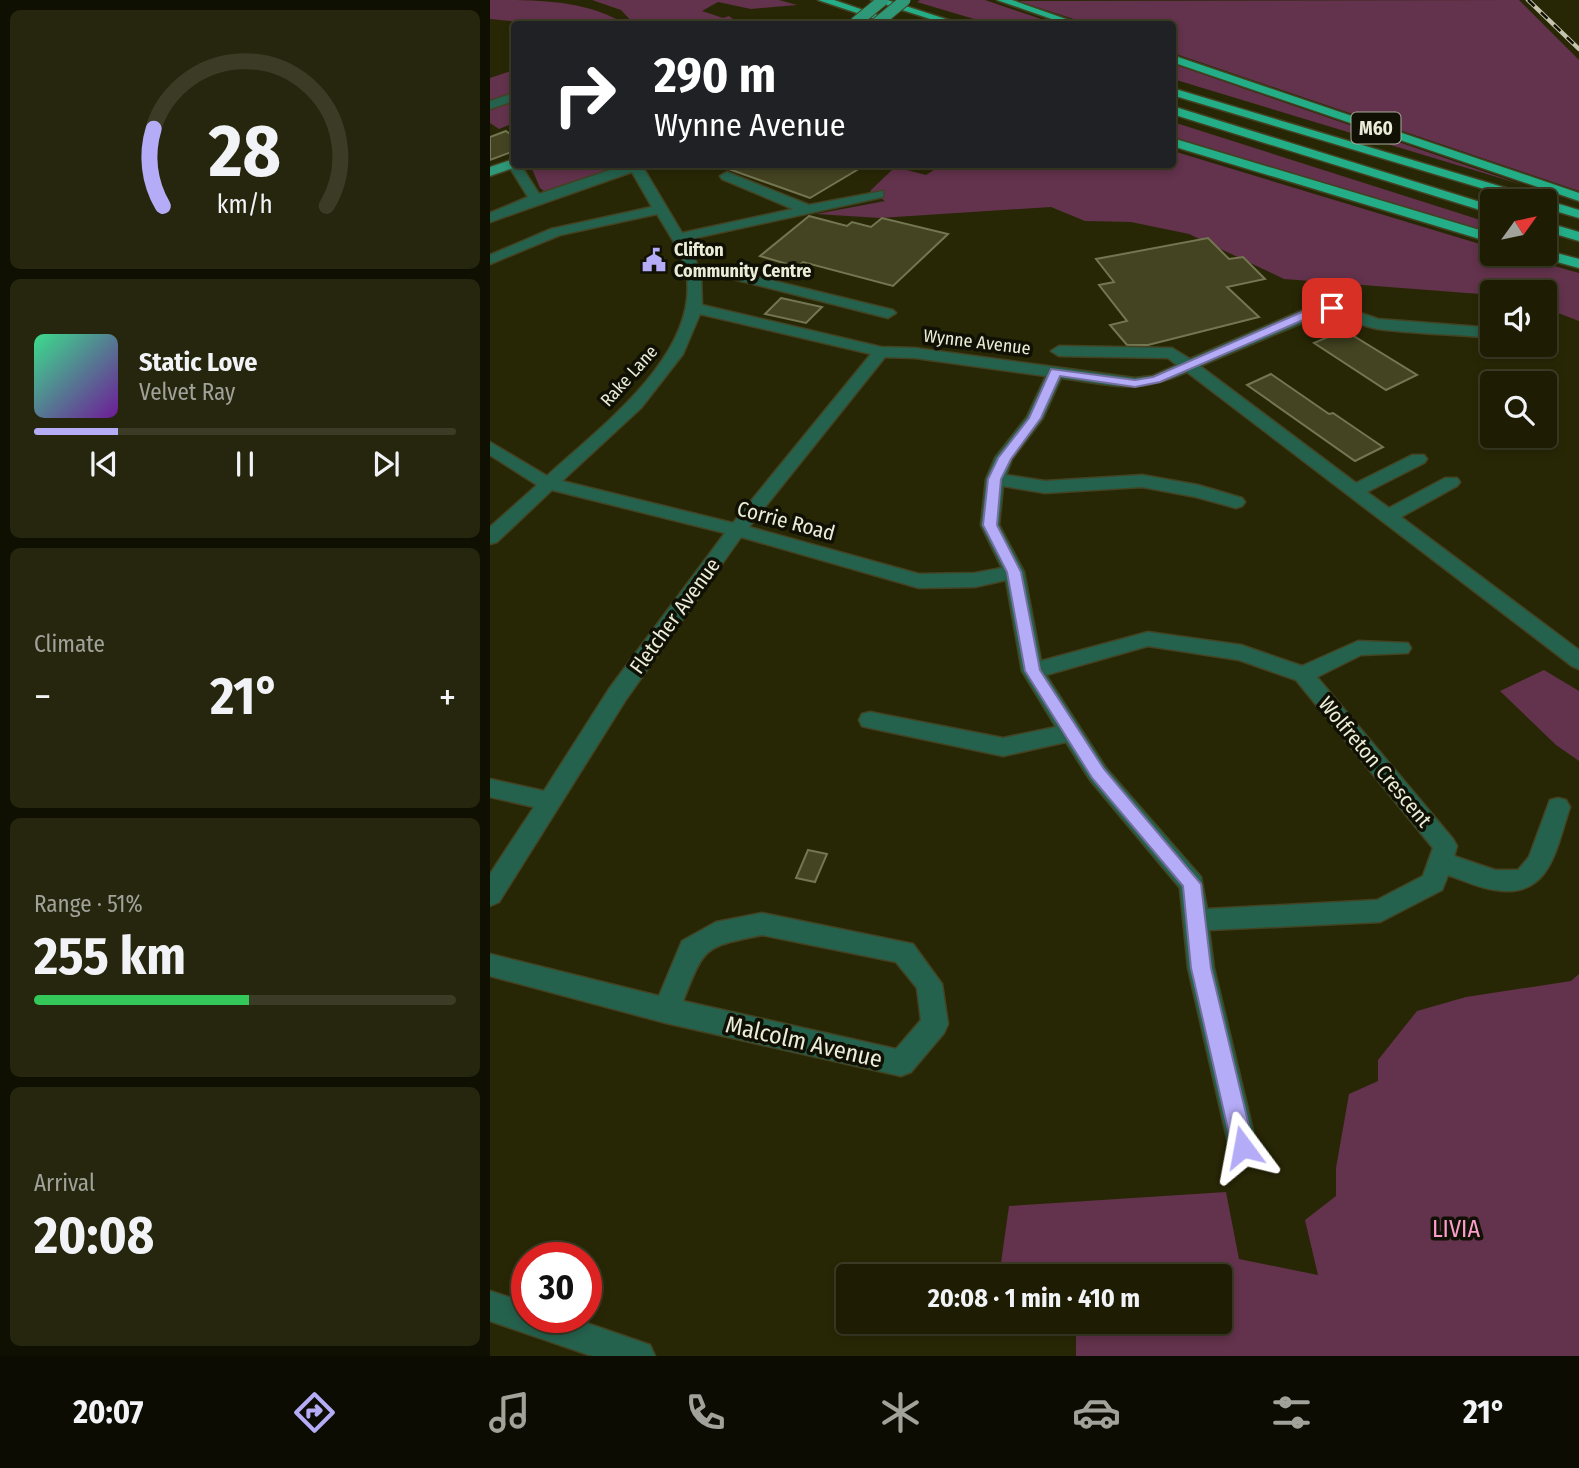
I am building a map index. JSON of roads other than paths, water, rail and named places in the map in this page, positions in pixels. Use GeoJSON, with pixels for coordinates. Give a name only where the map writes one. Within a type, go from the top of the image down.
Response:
{"type":"FeatureCollection","features":[{"type":"Feature","properties":{"kind":"highway"},"geometry":{"type":"LineString","coordinates":[[823,0],[890,21]]}},
{"type":"Feature","properties":{"kind":"highway"},"geometry":{"type":"LineString","coordinates":[[876,0],[946,21]]}},
{"type":"Feature","properties":{"kind":"highway"},"geometry":{"type":"LineString","coordinates":[[1002,0],[1065,21]]}},
{"type":"Feature","properties":{"kind":"highway","name":"M60"},"geometry":{"type":"LineString","coordinates":[[1176,59],[1579,197]]}},
{"type":"Feature","properties":{"kind":"highway","name":"M60"},"geometry":{"type":"LineString","coordinates":[[1176,91],[1498,189]]}},
{"type":"Feature","properties":{"kind":"highway","name":"M60"},"geometry":{"type":"LineString","coordinates":[[1176,111],[1480,206]]}},
{"type":"Feature","properties":{"kind":"highway"},"geometry":{"type":"LineString","coordinates":[[1176,143],[1480,235]]}},
{"type":"Feature","properties":{"kind":"highway"},"geometry":{"type":"LineString","coordinates":[[1558,208],[1579,214]]}},
{"type":"Feature","properties":{"kind":"highway"},"geometry":{"type":"LineString","coordinates":[[1558,230],[1579,237]]}},
{"type":"Feature","properties":{"kind":"highway"},"geometry":{"type":"LineString","coordinates":[[1558,258],[1579,264]]}},
{"type":"Feature","properties":{"kind":"main road"},"geometry":{"type":"LineString","coordinates":[[857,21],[883,0]]}},
{"type":"Feature","properties":{"kind":"main road"},"geometry":{"type":"LineString","coordinates":[[880,21],[905,0]]}},
{"type":"Feature","properties":{"kind":"main road"},"geometry":{"type":"LineString","coordinates":[[490,172],[511,164]]}},
{"type":"Feature","properties":{"kind":"street"},"geometry":{"type":"LineString","coordinates":[[490,105],[511,98]]}},
{"type":"Feature","properties":{"kind":"street"},"geometry":{"type":"LineString","coordinates":[[517,168],[537,199]]}},
{"type":"Feature","properties":{"kind":"street"},"geometry":{"type":"LineString","coordinates":[[490,218],[626,168]]}},
{"type":"Feature","properties":{"kind":"street","name":"Rake Lane"},"geometry":{"type":"LineString","coordinates":[[490,538],[546,483],[635,404],[675,354],[695,308],[693,270],[678,238],[637,168]]}},
{"type":"Feature","properties":{"kind":"street"},"geometry":{"type":"LineString","coordinates":[[727,176],[806,209]]}},
{"type":"Feature","properties":{"kind":"street"},"geometry":{"type":"LineString","coordinates":[[678,238],[878,194]]}},
{"type":"Feature","properties":{"kind":"street"},"geometry":{"type":"LineString","coordinates":[[490,260],[556,232],[660,208]]}},
{"type":"Feature","properties":{"kind":"street"},"geometry":{"type":"LineString","coordinates":[[693,270],[717,271],[888,313]]}},
{"type":"Feature","properties":{"kind":"street","name":"Wynne Avenue"},"geometry":{"type":"LineString","coordinates":[[695,308],[881,352],[1057,361],[1135,383],[1156,380],[1306,314],[1328,308],[1340,309],[1373,324],[1480,332]]}},
{"type":"Feature","properties":{"kind":"street","name":"Fletcher Avenue"},"geometry":{"type":"LineString","coordinates":[[490,895],[617,695],[737,530],[881,352]]}},
{"type":"Feature","properties":{"kind":"street"},"geometry":{"type":"LineString","coordinates":[[1243,1147],[1201,968],[1192,884],[1098,774],[1032,671],[1014,572],[990,525],[995,479],[1004,458],[1035,418],[1057,361],[1172,353],[1579,661]]}},
{"type":"Feature","properties":{"kind":"street","name":"Corrie Road"},"geometry":{"type":"LineString","coordinates":[[490,447],[546,483],[737,530],[919,581],[975,580],[1014,572]]}},
{"type":"Feature","properties":{"kind":"street"},"geometry":{"type":"LineString","coordinates":[[1354,491],[1418,459]]}},
{"type":"Feature","properties":{"kind":"street"},"geometry":{"type":"LineString","coordinates":[[995,479],[1045,487],[1142,481],[1198,491],[1236,502]]}},
{"type":"Feature","properties":{"kind":"street"},"geometry":{"type":"LineString","coordinates":[[1387,516],[1451,482]]}},
{"type":"Feature","properties":{"kind":"street"},"geometry":{"type":"LineString","coordinates":[[1032,671],[1147,639],[1241,653],[1303,675],[1359,648],[1401,648]]}},
{"type":"Feature","properties":{"kind":"street","name":"Wolfreton Crescent"},"geometry":{"type":"LineString","coordinates":[[1303,675],[1445,846],[1440,862]]}},
{"type":"Feature","properties":{"kind":"street"},"geometry":{"type":"LineString","coordinates":[[870,720],[1003,747],[1071,732]]}},
{"type":"Feature","properties":{"kind":"street"},"geometry":{"type":"LineString","coordinates":[[490,788],[549,801]]}},
{"type":"Feature","properties":{"kind":"street"},"geometry":{"type":"LineString","coordinates":[[1196,920],[1380,911],[1433,883],[1440,862],[1495,880],[1524,880],[1539,862],[1558,807]]}},
{"type":"Feature","properties":{"kind":"street","name":"Malcolm Avenue"},"geometry":{"type":"LineString","coordinates":[[490,965],[666,1011],[901,1063],[935,1024],[929,984],[904,952],[762,924],[716,933],[691,949],[666,1011]]}},
{"type":"Feature","properties":{"kind":"street"},"geometry":{"type":"LineString","coordinates":[[490,1306],[639,1356]]}},
{"type":"Feature","properties":{"kind":"railway"},"geometry":{"type":"LineString","coordinates":[[1528,0],[1579,49]]}},
{"type":"Feature","properties":{"kind":"place","name":"Clifton Community Centre"},"geometry":{"type":"Point","coordinates":[654,260]}},
{"type":"Feature","properties":{"kind":"park label","name":"LIVIA"},"geometry":{"type":"Point","coordinates":[1456,1229]}}]}
